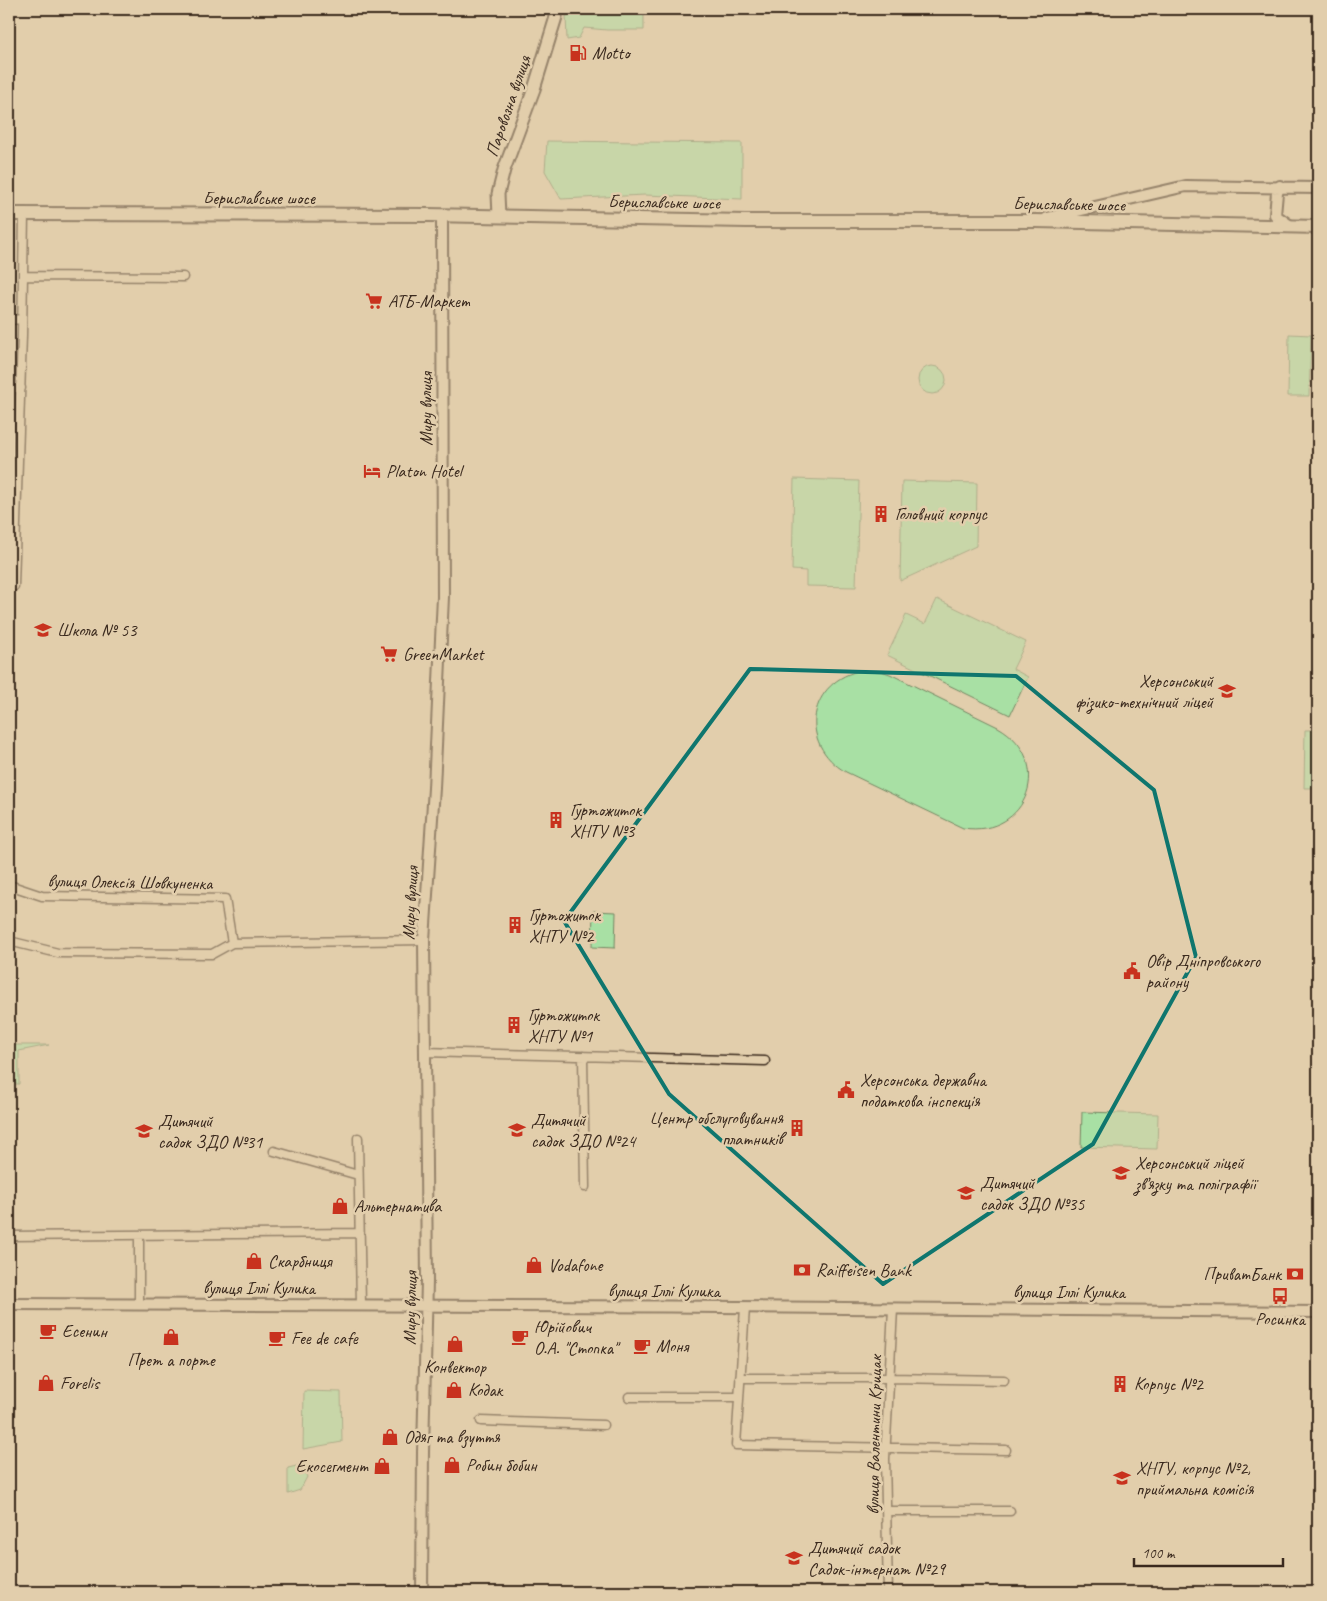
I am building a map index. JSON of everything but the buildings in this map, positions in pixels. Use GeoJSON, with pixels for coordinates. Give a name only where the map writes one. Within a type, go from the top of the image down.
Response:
{"type":"FeatureCollection","features":[{"type":"Feature","properties":{"kind":"main road","name":"Паровозна вулиця"},"geometry":{"type":"LineString","coordinates":[[498,216],[498,194],[504,170],[534,90],[556,17],[556,9]]}},
{"type":"Feature","properties":{"kind":"main road","name":"Бериславське шосе"},"geometry":{"type":"LineString","coordinates":[[9,214],[498,216],[746,221],[1036,221],[1318,227]]}},
{"type":"Feature","properties":{"kind":"street"},"geometry":{"type":"LineString","coordinates":[[1036,221],[1186,186],[1318,188]]}},
{"type":"Feature","properties":{"kind":"street"},"geometry":{"type":"LineString","coordinates":[[1280,186],[1277,193],[1276,216],[1292,226]]}},
{"type":"Feature","properties":{"kind":"street"},"geometry":{"type":"LineString","coordinates":[[11,586],[21,388],[24,215]]}},
{"type":"Feature","properties":{"kind":"street","name":"Миру вулиця"},"geometry":{"type":"LineString","coordinates":[[422,1592],[426,1305],[424,940],[443,597],[442,216]]}},
{"type":"Feature","properties":{"kind":"street"},"geometry":{"type":"LineString","coordinates":[[24,276],[183,277]]}},
{"type":"Feature","properties":{"kind":"street"},"geometry":{"type":"LineString","coordinates":[[9,320],[22,319]]}},
{"type":"Feature","properties":{"kind":"street"},"geometry":{"type":"LineString","coordinates":[[9,388],[21,388]]}},
{"type":"Feature","properties":{"kind":"street","name":"вулиця Олексія Шовкуненка"},"geometry":{"type":"LineString","coordinates":[[9,885],[42,896],[225,898],[232,943]]}},
{"type":"Feature","properties":{"kind":"street"},"geometry":{"type":"LineString","coordinates":[[9,941],[58,953],[212,954],[232,943],[424,940]]}},
{"type":"Feature","properties":{"kind":"street"},"geometry":{"type":"LineString","coordinates":[[424,1052],[765,1061]]}},
{"type":"Feature","properties":{"kind":"street"},"geometry":{"type":"LineString","coordinates":[[583,1056],[584,1187]]}},
{"type":"Feature","properties":{"kind":"street"},"geometry":{"type":"LineString","coordinates":[[358,1138],[361,1305]]}},
{"type":"Feature","properties":{"kind":"street"},"geometry":{"type":"LineString","coordinates":[[274,1151],[358,1175]]}},
{"type":"Feature","properties":{"kind":"street"},"geometry":{"type":"LineString","coordinates":[[9,1236],[359,1233]]}},
{"type":"Feature","properties":{"kind":"street"},"geometry":{"type":"LineString","coordinates":[[139,1235],[139,1304]]}},
{"type":"Feature","properties":{"kind":"street","name":"вулиця Іллі Кулика"},"geometry":{"type":"LineString","coordinates":[[9,1304],[1120,1309],[1318,1312]]}},
{"type":"Feature","properties":{"kind":"street"},"geometry":{"type":"LineString","coordinates":[[745,1308],[736,1445],[1006,1450]]}},
{"type":"Feature","properties":{"kind":"street","name":"вулиця Валентини Крицак"},"geometry":{"type":"LineString","coordinates":[[888,1592],[886,1447],[893,1309]]}},
{"type":"Feature","properties":{"kind":"street"},"geometry":{"type":"LineString","coordinates":[[740,1378],[1004,1380]]}},
{"type":"Feature","properties":{"kind":"street"},"geometry":{"type":"LineString","coordinates":[[629,1397],[739,1397]]}},
{"type":"Feature","properties":{"kind":"street"},"geometry":{"type":"LineString","coordinates":[[481,1421],[603,1425]]}},
{"type":"Feature","properties":{"kind":"street"},"geometry":{"type":"LineString","coordinates":[[886,1511],[1010,1510]]}},
{"type":"Feature","properties":{"kind":"highlighted area"},"geometry":{"type":"Polygon","coordinates":[[[750,669],[1016,676],[1154,790],[1196,957],[1093,1144],[883,1284],[669,1094],[564,921],[750,669]]]}},
{"type":"Feature","properties":{"kind":"green space"},"geometry":{"type":"Polygon","coordinates":[[[577,9],[644,9],[644,30],[584,28],[579,38],[567,40],[566,16],[577,9]]]}},
{"type":"Feature","properties":{"kind":"green space"},"geometry":{"type":"Polygon","coordinates":[[[547,141],[742,143],[742,199],[645,195],[561,199],[545,171],[547,141]]]}},
{"type":"Feature","properties":{"kind":"green space"},"geometry":{"type":"Polygon","coordinates":[[[1289,334],[1311,335],[1309,396],[1288,396],[1289,334]]]}},
{"type":"Feature","properties":{"kind":"green space"},"geometry":{"type":"Polygon","coordinates":[[[932,366],[942,370],[946,380],[942,390],[932,394],[922,390],[918,380],[922,370],[932,366]]]}},
{"type":"Feature","properties":{"kind":"green space"},"geometry":{"type":"Polygon","coordinates":[[[794,479],[859,481],[856,587],[806,586],[806,571],[792,570],[794,479]]]}},
{"type":"Feature","properties":{"kind":"green space"},"geometry":{"type":"Polygon","coordinates":[[[902,481],[977,483],[976,546],[900,581],[902,481]]]}},
{"type":"Feature","properties":{"kind":"green space"},"geometry":{"type":"Polygon","coordinates":[[[937,599],[1026,642],[1013,669],[1028,677],[1010,715],[887,655],[906,615],[925,624],[937,599]]]}},
{"type":"Feature","properties":{"kind":"green space"},"geometry":{"type":"Polygon","coordinates":[[[863,670],[881,671],[890,674],[998,727],[1016,741],[1026,758],[1030,776],[1027,794],[1018,809],[1004,821],[986,828],[963,828],[846,772],[830,760],[820,746],[815,730],[816,714],[821,699],[830,686],[844,676],[863,670]]]}},
{"type":"Feature","properties":{"kind":"green space"},"geometry":{"type":"Polygon","coordinates":[[[1305,730],[1318,730],[1318,788],[1304,788],[1305,730]]]}},
{"type":"Feature","properties":{"kind":"green space"},"geometry":{"type":"Polygon","coordinates":[[[593,911],[616,912],[615,948],[592,947],[593,911]]]}},
{"type":"Feature","properties":{"kind":"green space"},"geometry":{"type":"Polygon","coordinates":[[[9,1045],[49,1045],[19,1051],[19,1084],[9,1084],[9,1045]]]}},
{"type":"Feature","properties":{"kind":"green space"},"geometry":{"type":"Polygon","coordinates":[[[1082,1112],[1158,1114],[1157,1149],[1081,1147],[1082,1112]]]}},
{"type":"Feature","properties":{"kind":"green space"},"geometry":{"type":"Polygon","coordinates":[[[304,1391],[341,1392],[342,1442],[303,1449],[304,1391]]]}},
{"type":"Feature","properties":{"kind":"green space"},"geometry":{"type":"Polygon","coordinates":[[[301,1465],[307,1477],[300,1490],[288,1494],[288,1468],[301,1465]]]}},
{"type":"Feature","properties":{"kind":"place","name":"Motto"},"geometry":{"type":"Point","coordinates":[578,53]}},
{"type":"Feature","properties":{"kind":"place","name":"АТБ-Маркет"},"geometry":{"type":"Point","coordinates":[374,301]}},
{"type":"Feature","properties":{"kind":"place","name":"Platon Hotel"},"geometry":{"type":"Point","coordinates":[372,471]}},
{"type":"Feature","properties":{"kind":"place","name":"Головний корпус"},"geometry":{"type":"Point","coordinates":[881,514]}},
{"type":"Feature","properties":{"kind":"place","name":"Школа № 53"},"geometry":{"type":"Point","coordinates":[43,630]}},
{"type":"Feature","properties":{"kind":"place","name":"GreenMarket"},"geometry":{"type":"Point","coordinates":[389,654]}},
{"type":"Feature","properties":{"kind":"place","name":"Херсонський фізико-технічний ліцей"},"geometry":{"type":"Point","coordinates":[1227,691]}},
{"type":"Feature","properties":{"kind":"place","name":"Гуртожиток ХНТУ №3"},"geometry":{"type":"Point","coordinates":[556,820]}},
{"type":"Feature","properties":{"kind":"place","name":"Гуртожиток ХНТУ №2"},"geometry":{"type":"Point","coordinates":[515,925]}},
{"type":"Feature","properties":{"kind":"place","name":"Овір Дніпровського району"},"geometry":{"type":"Point","coordinates":[1132,971]}},
{"type":"Feature","properties":{"kind":"place","name":"Гуртожиток ХНТУ №1"},"geometry":{"type":"Point","coordinates":[514,1025]}},
{"type":"Feature","properties":{"kind":"place","name":"Херсонська державна податкова інспекція"},"geometry":{"type":"Point","coordinates":[846,1090]}},
{"type":"Feature","properties":{"kind":"place","name":"Центр обслуговування платників"},"geometry":{"type":"Point","coordinates":[797,1128]}},
{"type":"Feature","properties":{"kind":"place","name":"Дитячий садок ЗДО №24"},"geometry":{"type":"Point","coordinates":[517,1130]}},
{"type":"Feature","properties":{"kind":"place","name":"Дитячий садок ЗДО №31"},"geometry":{"type":"Point","coordinates":[144,1131]}},
{"type":"Feature","properties":{"kind":"place","name":"Херсонський ліцей зв’язку та поліграфії"},"geometry":{"type":"Point","coordinates":[1121,1173]}},
{"type":"Feature","properties":{"kind":"place","name":"Дитячий садок ЗДО №35"},"geometry":{"type":"Point","coordinates":[966,1193]}},
{"type":"Feature","properties":{"kind":"place","name":"Альтернатива"},"geometry":{"type":"Point","coordinates":[340,1206]}},
{"type":"Feature","properties":{"kind":"place","name":"Скарбниця"},"geometry":{"type":"Point","coordinates":[254,1261]}},
{"type":"Feature","properties":{"kind":"place","name":"Vodafone"},"geometry":{"type":"Point","coordinates":[534,1265]}},
{"type":"Feature","properties":{"kind":"place","name":"Raiffeisen Bank"},"geometry":{"type":"Point","coordinates":[802,1270]}},
{"type":"Feature","properties":{"kind":"place","name":"ПриватБанк"},"geometry":{"type":"Point","coordinates":[1295,1274]}},
{"type":"Feature","properties":{"kind":"place","name":"Росинка"},"geometry":{"type":"Point","coordinates":[1280,1296]}},
{"type":"Feature","properties":{"kind":"place","name":"Есенин"},"geometry":{"type":"Point","coordinates":[48,1331]}},
{"type":"Feature","properties":{"kind":"place","name":"Прет а порте"},"geometry":{"type":"Point","coordinates":[171,1337]}},
{"type":"Feature","properties":{"kind":"place","name":"Юрійович О.А. \"Стопка\""},"geometry":{"type":"Point","coordinates":[520,1337]}},
{"type":"Feature","properties":{"kind":"place","name":"Fee de cafe"},"geometry":{"type":"Point","coordinates":[277,1338]}},
{"type":"Feature","properties":{"kind":"place","name":"Конвектор"},"geometry":{"type":"Point","coordinates":[455,1344]}},
{"type":"Feature","properties":{"kind":"place","name":"Моня"},"geometry":{"type":"Point","coordinates":[642,1346]}},
{"type":"Feature","properties":{"kind":"place","name":"Forelis"},"geometry":{"type":"Point","coordinates":[46,1383]}},
{"type":"Feature","properties":{"kind":"place","name":"Корпус №2"},"geometry":{"type":"Point","coordinates":[1120,1384]}},
{"type":"Feature","properties":{"kind":"place","name":"Кодак"},"geometry":{"type":"Point","coordinates":[454,1390]}},
{"type":"Feature","properties":{"kind":"place","name":"Одяг та взуття"},"geometry":{"type":"Point","coordinates":[390,1437]}},
{"type":"Feature","properties":{"kind":"place","name":"Робин бобин"},"geometry":{"type":"Point","coordinates":[452,1465]}},
{"type":"Feature","properties":{"kind":"place","name":"Екосегмент"},"geometry":{"type":"Point","coordinates":[382,1466]}},
{"type":"Feature","properties":{"kind":"place","name":"ХНТУ, корпус №2, приймальна комісія"},"geometry":{"type":"Point","coordinates":[1122,1478]}},
{"type":"Feature","properties":{"kind":"place","name":"Дитячий садок Садок-інтернат №29"},"geometry":{"type":"Point","coordinates":[794,1558]}}]}
